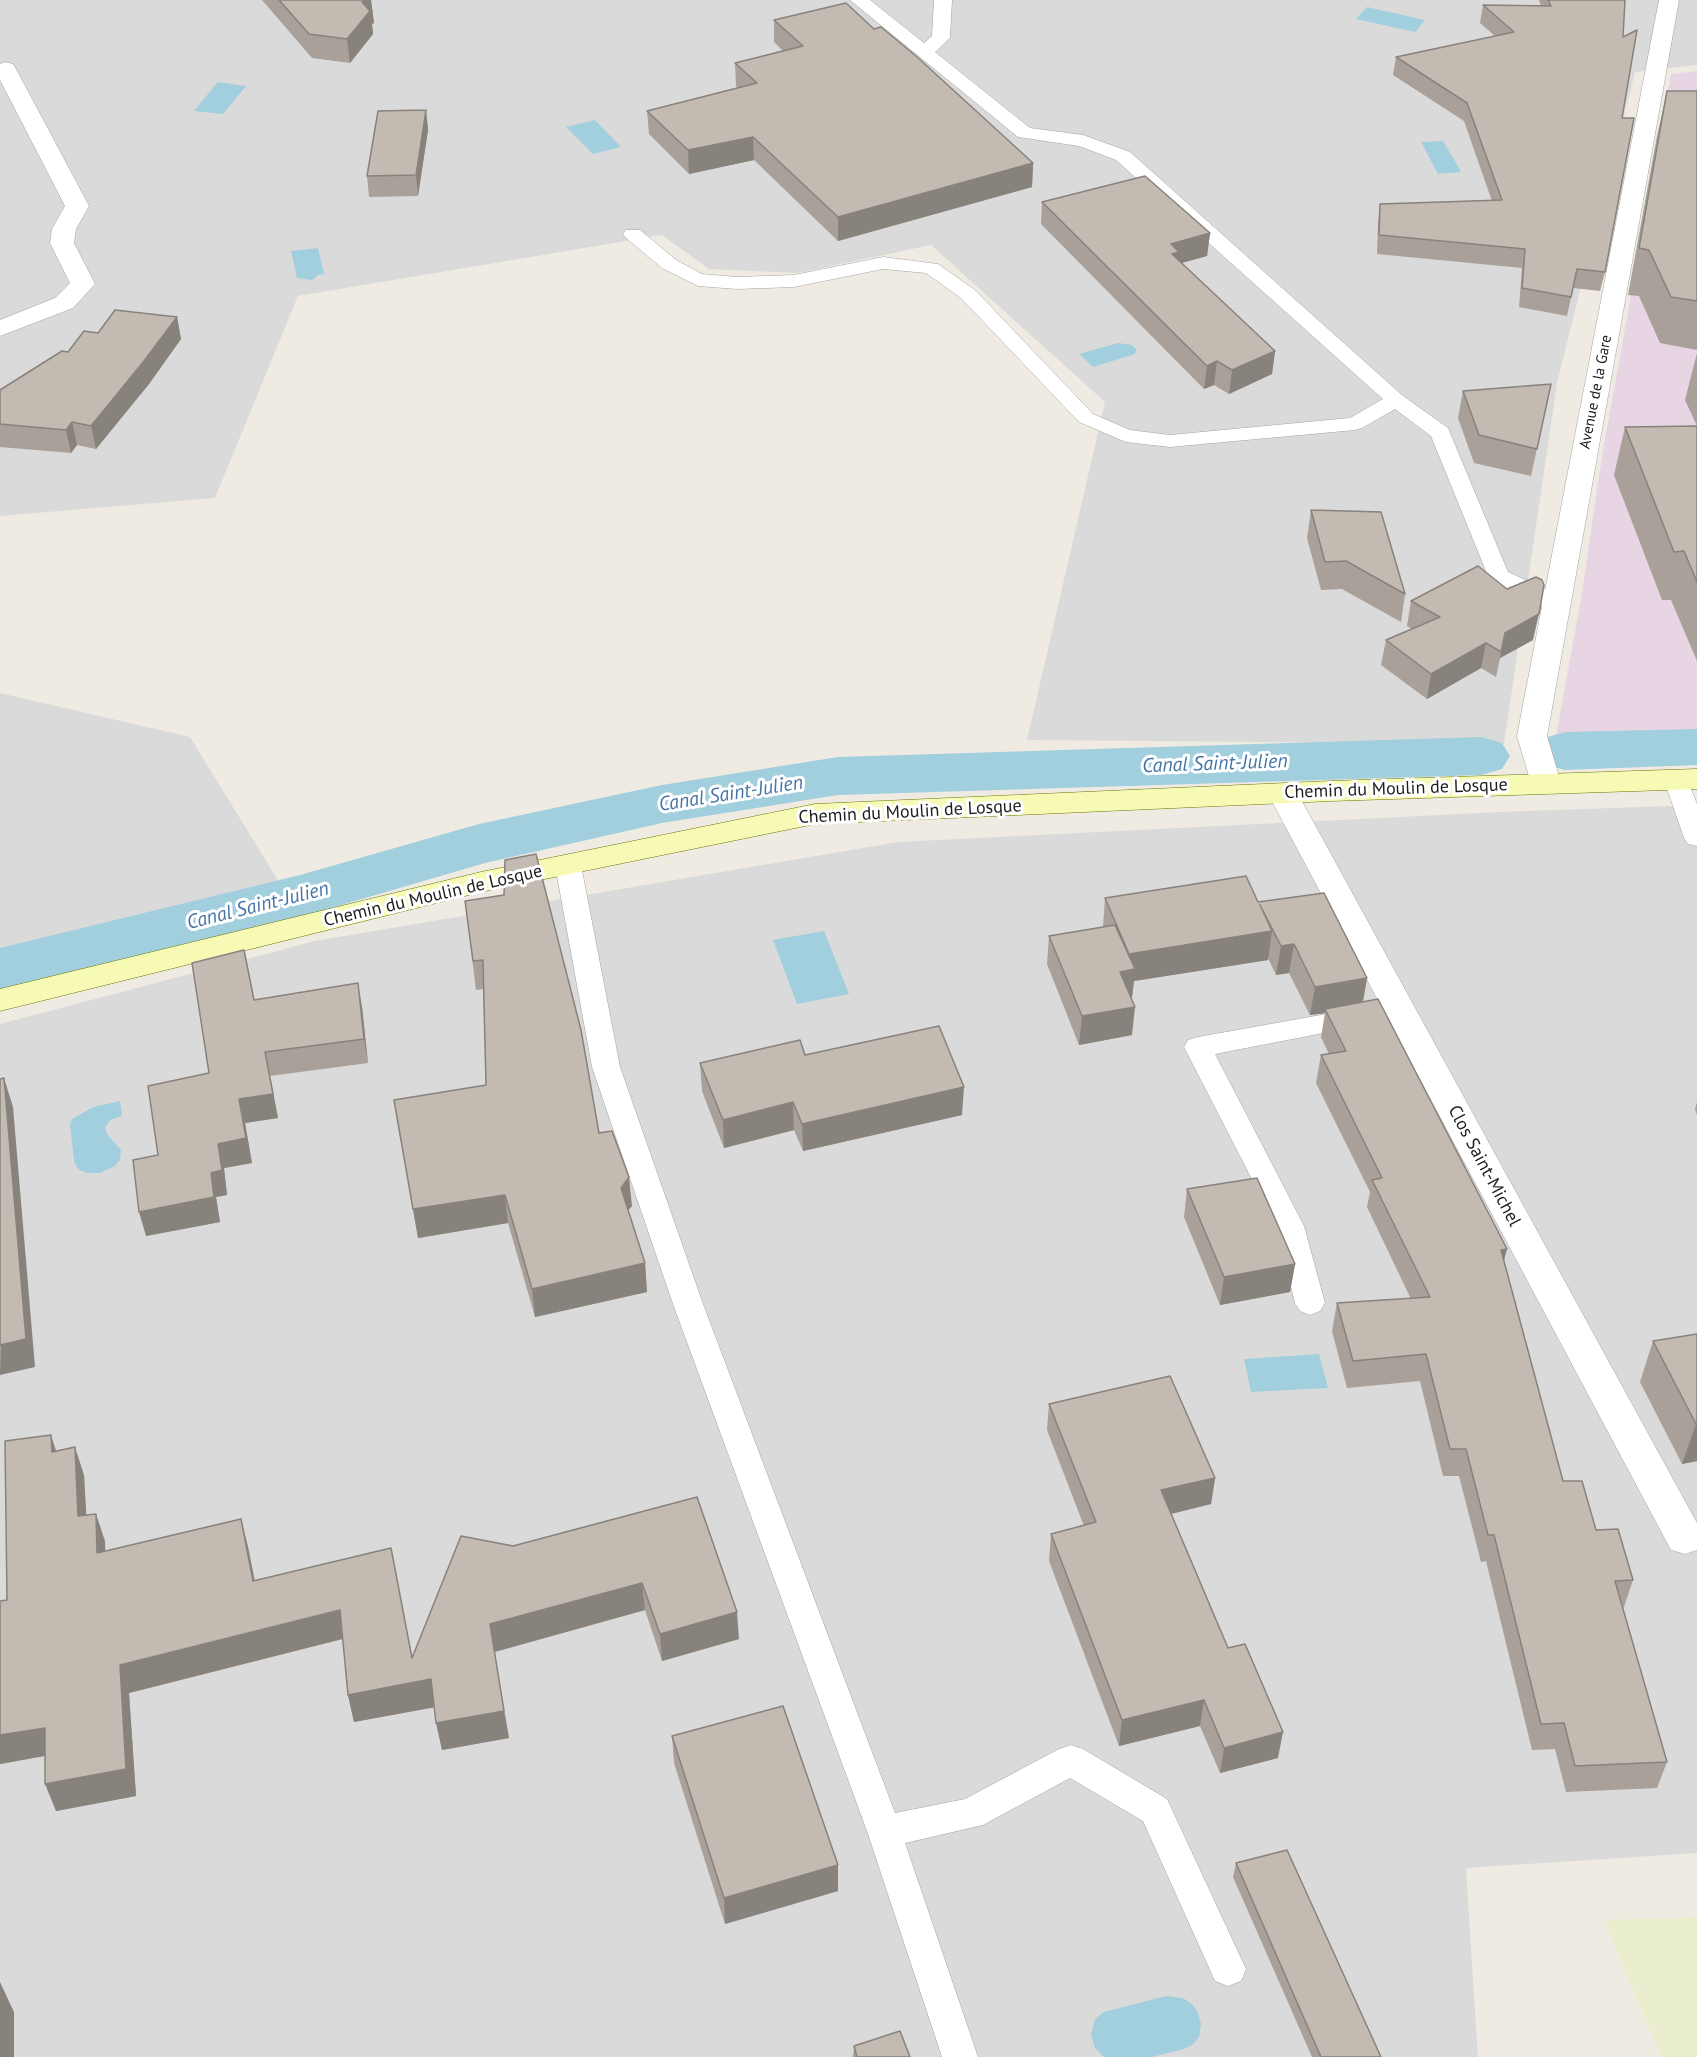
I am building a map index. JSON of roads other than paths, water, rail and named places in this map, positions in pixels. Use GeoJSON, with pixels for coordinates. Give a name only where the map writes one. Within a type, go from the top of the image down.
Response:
{"type":"FeatureCollection","features":[{"type":"Feature","properties":{"kind":"street","name":"Avenue de la Gare"},"geometry":{"type":"LineString","coordinates":[[1546,783],[1532,736],[1556,603],[1661,106],[1669,0]]}},
{"type":"Feature","properties":{"kind":"street"},"geometry":{"type":"LineString","coordinates":[[0,329],[64,303],[83,284],[62,243],[64,229],[77,206],[5,69]]}},
{"type":"Feature","properties":{"kind":"street","name":"Chemin du Moulin de Losque"},"geometry":{"type":"LineString","coordinates":[[0,1000],[481,882],[815,814],[1686,779]]}},
{"type":"Feature","properties":{"kind":"street","name":"Clos Saint-Michel"},"geometry":{"type":"LineString","coordinates":[[1283,794],[1685,1538]]}},
{"type":"Feature","properties":{"kind":"lane"},"geometry":{"type":"LineString","coordinates":[[858,0],[1025,133],[1083,141],[1123,156],[1396,400],[1440,433],[1498,576],[1556,603]]}},
{"type":"Feature","properties":{"kind":"lane"},"geometry":{"type":"LineString","coordinates":[[924,52],[941,38],[943,0]]}},
{"type":"Feature","properties":{"kind":"lane"},"geometry":{"type":"LineString","coordinates":[[633,234],[669,264],[698,280],[737,283],[794,281],[883,263],[931,268],[968,294],[1086,418],[1126,436],[1170,441],[1354,424],[1396,400]]}},
{"type":"Feature","properties":{"kind":"lane"},"geometry":{"type":"LineString","coordinates":[[1686,779],[1697,838]]}},
{"type":"Feature","properties":{"kind":"lane"},"geometry":{"type":"LineString","coordinates":[[567,865],[606,1066],[688,1304],[884,1831],[960,2057]]}},
{"type":"Feature","properties":{"kind":"lane"},"geometry":{"type":"LineString","coordinates":[[1310,1303],[1290,1226],[1198,1047],[1400,1011]]}},
{"type":"Feature","properties":{"kind":"lane"},"geometry":{"type":"LineString","coordinates":[[884,1831],[971,1814],[1071,1760],[1155,1810],[1228,1969]]}},
{"type":"Feature","properties":{"kind":"water"},"geometry":{"type":"Polygon","coordinates":[[[1367,7],[1425,20],[1415,32],[1356,19],[1367,7]]]}},
{"type":"Feature","properties":{"kind":"water"},"geometry":{"type":"Polygon","coordinates":[[[218,82],[246,86],[223,114],[194,111],[218,82]]]}},
{"type":"Feature","properties":{"kind":"water"},"geometry":{"type":"Polygon","coordinates":[[[595,120],[621,147],[593,154],[566,127],[595,120]]]}},
{"type":"Feature","properties":{"kind":"water"},"geometry":{"type":"Polygon","coordinates":[[[1443,141],[1461,172],[1438,174],[1421,142],[1443,141]]]}},
{"type":"Feature","properties":{"kind":"water"},"geometry":{"type":"Polygon","coordinates":[[[318,248],[324,274],[312,280],[297,278],[291,251],[318,248]]]}},
{"type":"Feature","properties":{"kind":"water"},"geometry":{"type":"Polygon","coordinates":[[[1118,343],[1132,345],[1136,349],[1135,354],[1093,367],[1079,354],[1118,343]]]}},
{"type":"Feature","properties":{"kind":"water"},"geometry":{"type":"Polygon","coordinates":[[[824,931],[849,994],[797,1004],[773,940],[824,931]]]}},
{"type":"Feature","properties":{"kind":"water"},"geometry":{"type":"Polygon","coordinates":[[[120,1101],[122,1116],[110,1120],[105,1128],[107,1134],[121,1150],[120,1160],[115,1166],[100,1173],[87,1173],[78,1169],[74,1161],[70,1125],[72,1119],[93,1107],[120,1101]]]}},
{"type":"Feature","properties":{"kind":"water"},"geometry":{"type":"Polygon","coordinates":[[[1319,1354],[1328,1388],[1251,1392],[1244,1359],[1319,1354]]]}},
{"type":"Feature","properties":{"kind":"water"},"geometry":{"type":"Polygon","coordinates":[[[1166,1996],[1183,1998],[1192,2004],[1198,2013],[1201,2024],[1199,2037],[1192,2045],[1152,2057],[1104,2057],[1095,2048],[1091,2035],[1095,2019],[1104,2012],[1166,1996]]]}},
{"type":"Feature","properties":{"kind":"waterway","name":"Canal Saint-Julien"},"geometry":{"type":"LineString","coordinates":[[1565,751],[1697,747]]}},
{"type":"Feature","properties":{"kind":"waterway","name":"Canal Saint-Julien"},"geometry":{"type":"LineString","coordinates":[[0,970],[304,895],[479,844],[662,804],[838,776],[1481,756]]}}]}
